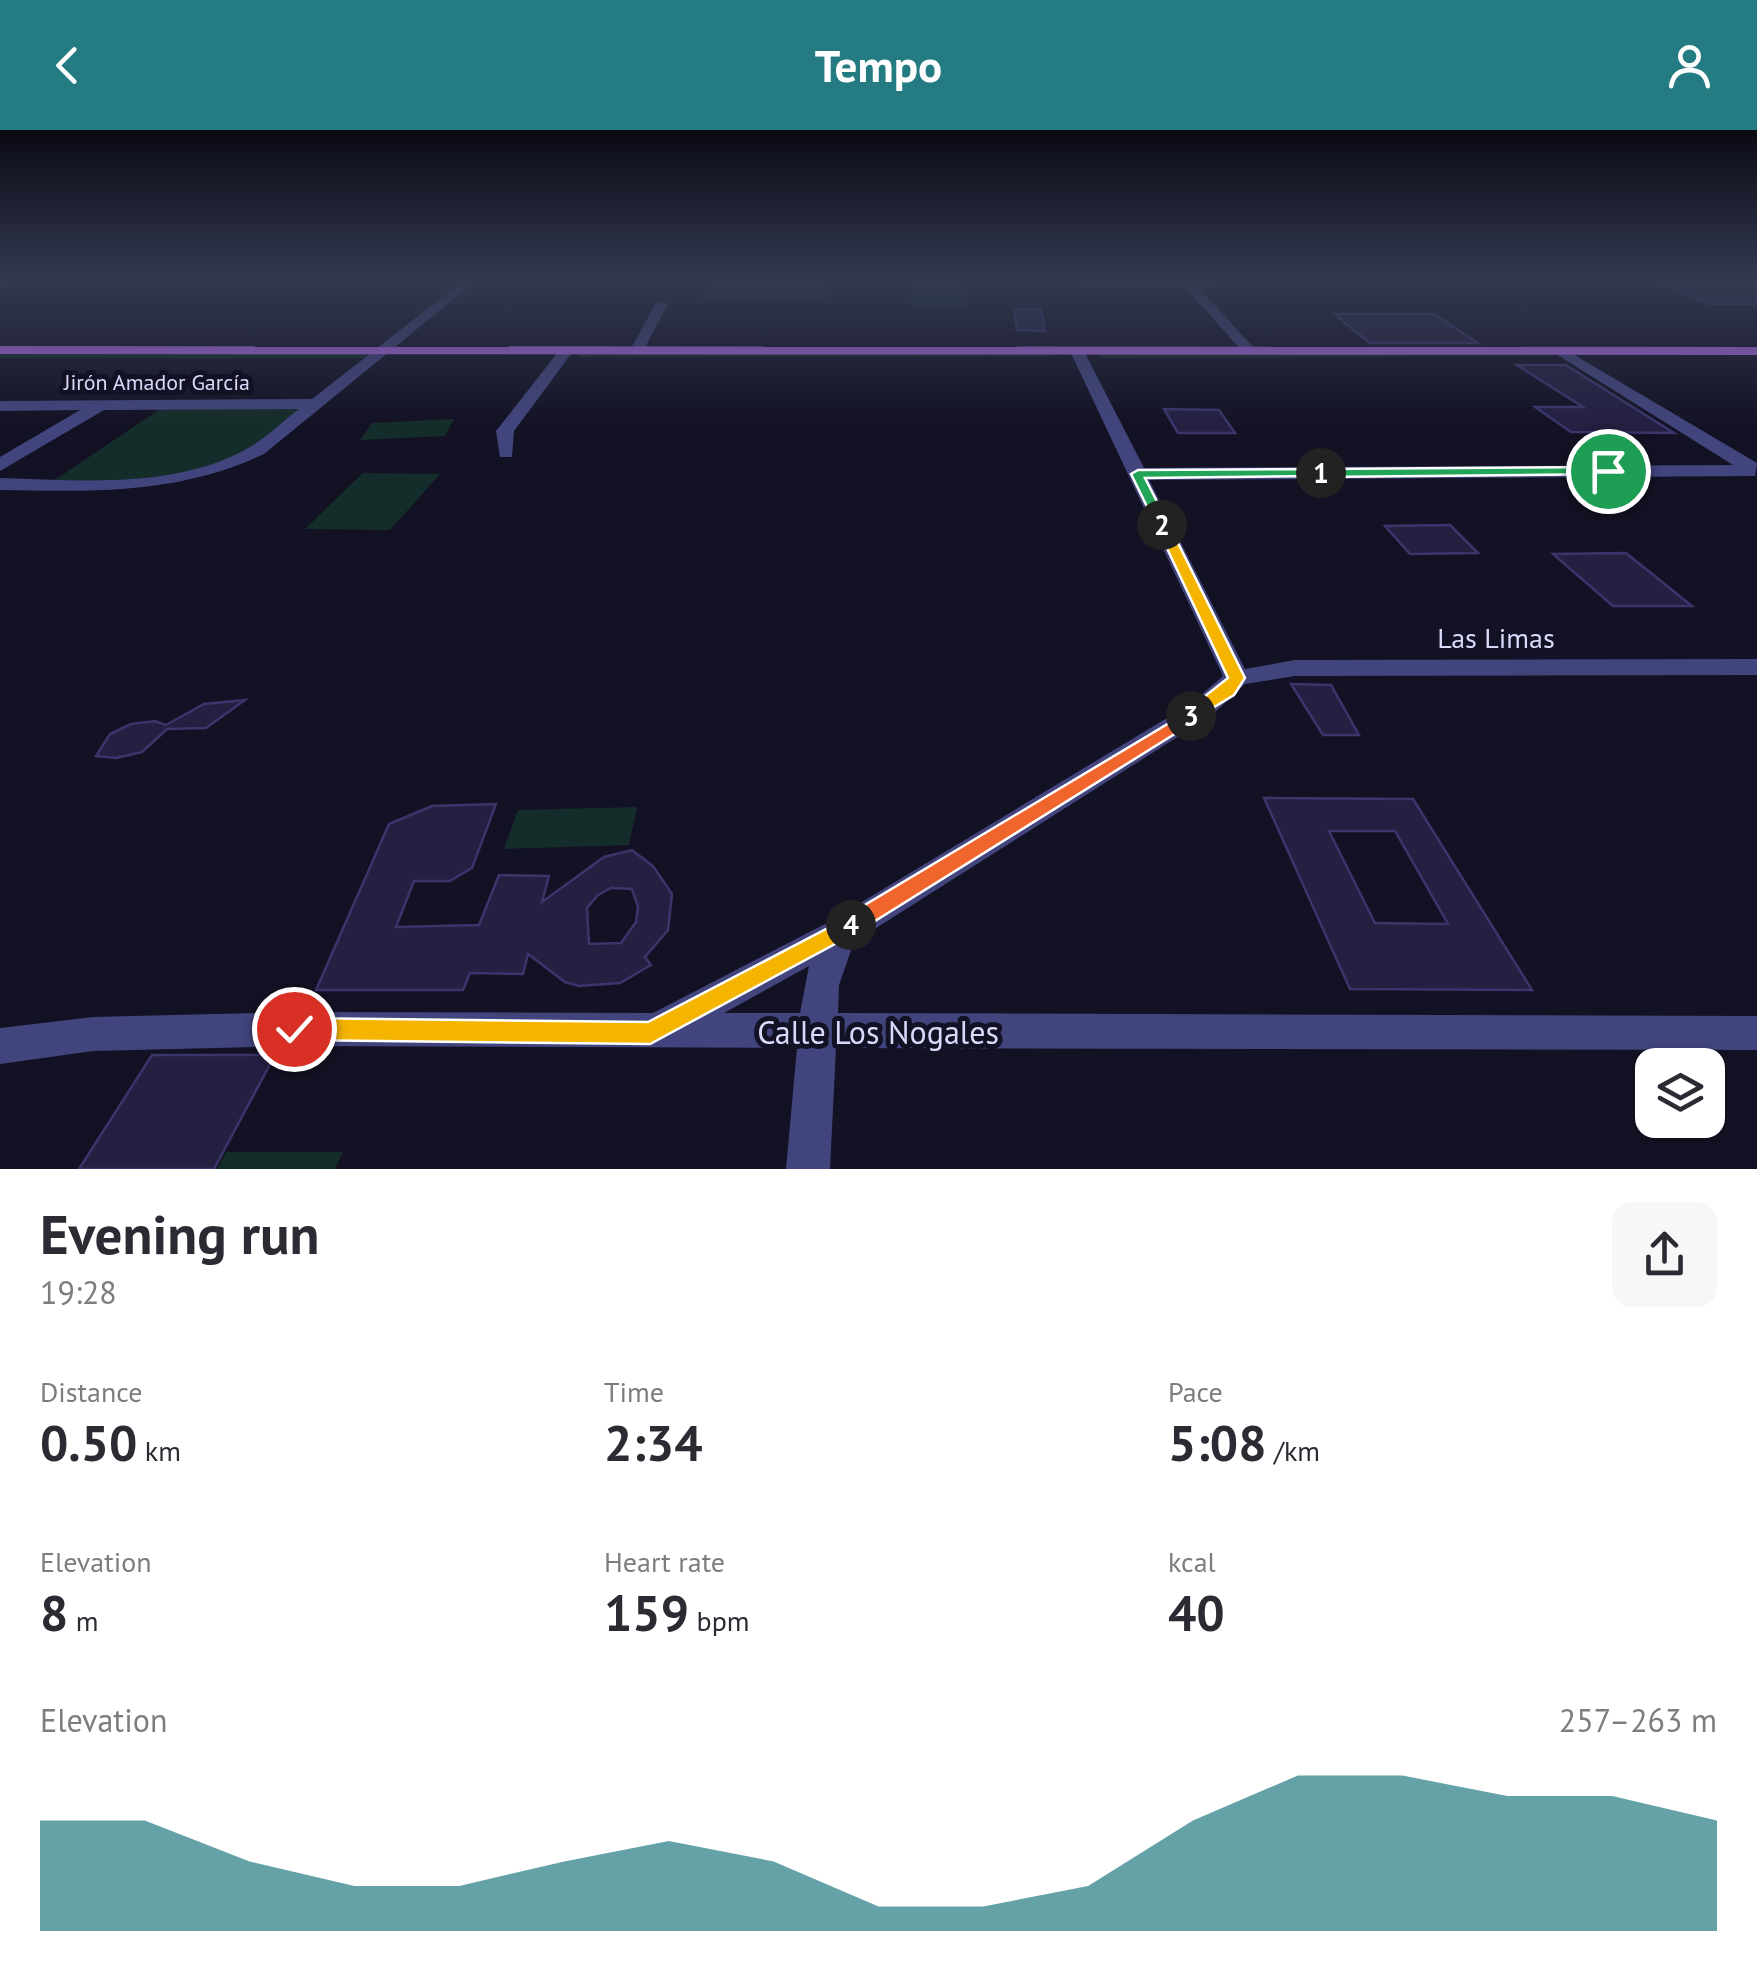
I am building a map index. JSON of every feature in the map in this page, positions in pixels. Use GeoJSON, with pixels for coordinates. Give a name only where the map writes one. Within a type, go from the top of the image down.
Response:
{"type":"FeatureCollection","features":[{"type":"Feature","properties":{"kind":"main road"},"geometry":{"type":"LineString","coordinates":[[0,350],[378,355],[1757,352]]}},
{"type":"Feature","properties":{"kind":"main road"},"geometry":{"type":"LineString","coordinates":[[564,355],[636,350],[1080,355],[1249,350],[1757,360]]}},
{"type":"Feature","properties":{"kind":"main road"},"geometry":{"type":"LineString","coordinates":[[0,360],[378,355]]}},
{"type":"Feature","properties":{"kind":"street"},"geometry":{"type":"LineString","coordinates":[[0,484],[153,482],[193,477],[232,465],[258,450],[411,328]]}},
{"type":"Feature","properties":{"kind":"street"},"geometry":{"type":"LineString","coordinates":[[636,350],[648,328]]}},
{"type":"Feature","properties":{"kind":"street"},"geometry":{"type":"LineString","coordinates":[[1229,328],[1249,350]]}},
{"type":"Feature","properties":{"kind":"street"},"geometry":{"type":"LineString","coordinates":[[506,454],[505,431],[564,355]]}},
{"type":"Feature","properties":{"kind":"street"},"geometry":{"type":"LineString","coordinates":[[650,1033],[839,932],[1202,709],[1237,678],[1080,355]]}},
{"type":"Feature","properties":{"kind":"street"},"geometry":{"type":"LineString","coordinates":[[1567,355],[1756,471]]}},
{"type":"Feature","properties":{"kind":"street","name":"Jirón Amador García"},"geometry":{"type":"LineString","coordinates":[[0,406],[315,404]]}},
{"type":"Feature","properties":{"kind":"street"},"geometry":{"type":"LineString","coordinates":[[0,465],[99,406]]}},
{"type":"Feature","properties":{"kind":"street"},"geometry":{"type":"LineString","coordinates":[[1138,474],[1756,471]]}},
{"type":"Feature","properties":{"kind":"street","name":"Las Limas"},"geometry":{"type":"LineString","coordinates":[[1237,678],[1294,668],[1757,667]]}},
{"type":"Feature","properties":{"kind":"street"},"geometry":{"type":"LineString","coordinates":[[808,1169],[821,986],[839,932]]}},
{"type":"Feature","properties":{"kind":"street","name":"Calle Los Nogales"},"geometry":{"type":"LineString","coordinates":[[0,1046],[93,1034],[294,1029],[650,1033],[1757,1033]]}},
{"type":"Feature","properties":{"kind":"green space"},"geometry":{"type":"Polygon","coordinates":[[[0,353],[376,353],[365,358],[0,358],[0,353]]]}},
{"type":"Feature","properties":{"kind":"green space"},"geometry":{"type":"Polygon","coordinates":[[[1053,354],[1054,356],[577,357],[1053,354]]]}},
{"type":"Feature","properties":{"kind":"green space"},"geometry":{"type":"Polygon","coordinates":[[[1098,354],[1550,355],[1553,356],[1101,358],[1098,354]]]}},
{"type":"Feature","properties":{"kind":"green space"},"geometry":{"type":"Polygon","coordinates":[[[160,409],[301,409],[253,448],[207,469],[157,479],[55,480],[160,409]]]}},
{"type":"Feature","properties":{"kind":"green space"},"geometry":{"type":"Polygon","coordinates":[[[454,419],[445,436],[360,440],[372,423],[454,419]]]}},
{"type":"Feature","properties":{"kind":"green space"},"geometry":{"type":"Polygon","coordinates":[[[363,473],[440,474],[390,530],[305,529],[363,473]]]}},
{"type":"Feature","properties":{"kind":"green space"},"geometry":{"type":"Polygon","coordinates":[[[637,807],[629,845],[504,849],[518,810],[637,807]]]}},
{"type":"Feature","properties":{"kind":"green space"},"geometry":{"type":"Polygon","coordinates":[[[226,1152],[343,1152],[335,1169],[217,1169],[226,1152]]]}},
{"type":"Feature","properties":{"kind":"building"},"geometry":{"type":"Polygon","coordinates":[[[1352,328],[1456,328],[1478,343],[1370,343],[1352,328]]]}},
{"type":"Feature","properties":{"kind":"building"},"geometry":{"type":"Polygon","coordinates":[[[1517,365],[1566,365],[1674,433],[1571,432],[1535,407],[1583,407],[1517,365]]]}},
{"type":"Feature","properties":{"kind":"building"},"geometry":{"type":"Polygon","coordinates":[[[1164,409],[1219,410],[1235,433],[1178,433],[1164,409]]]}},
{"type":"Feature","properties":{"kind":"building"},"geometry":{"type":"Polygon","coordinates":[[[1450,525],[1478,553],[1410,554],[1385,526],[1450,525]]]}},
{"type":"Feature","properties":{"kind":"building"},"geometry":{"type":"Polygon","coordinates":[[[1626,553],[1692,606],[1613,606],[1553,554],[1626,553]]]}},
{"type":"Feature","properties":{"kind":"building"},"geometry":{"type":"Polygon","coordinates":[[[1291,684],[1331,685],[1359,735],[1323,735],[1291,684]]]}},
{"type":"Feature","properties":{"kind":"building"},"geometry":{"type":"Polygon","coordinates":[[[245,700],[206,728],[167,729],[142,752],[116,758],[96,756],[110,734],[131,724],[155,721],[166,725],[204,704],[245,700]]]}},
{"type":"Feature","properties":{"kind":"building"},"geometry":{"type":"Polygon","coordinates":[[[1264,798],[1413,799],[1532,990],[1350,989],[1264,798]],[[1329,831],[1375,923],[1448,924],[1395,831],[1329,831]]]}},
{"type":"Feature","properties":{"kind":"building"},"geometry":{"type":"Polygon","coordinates":[[[496,804],[472,868],[450,881],[414,881],[396,927],[479,925],[499,875],[549,876],[542,902],[604,857],[632,850],[653,866],[672,894],[668,930],[645,957],[651,965],[620,983],[579,986],[565,982],[528,954],[523,974],[470,973],[463,990],[316,990],[389,824],[432,806],[496,804]],[[611,888],[587,908],[589,944],[621,943],[636,922],[638,907],[632,889],[611,888]]]}},
{"type":"Feature","properties":{"kind":"building"},"geometry":{"type":"Polygon","coordinates":[[[152,1055],[275,1055],[214,1169],[79,1169],[152,1055]]]}},
{"type":"Feature","properties":{"kind":"route"},"geometry":{"type":"LineString","coordinates":[[294,1029],[650,1033],[839,932],[1202,709],[1228,691],[1237,678],[1138,474],[1608,471]]}}]}
